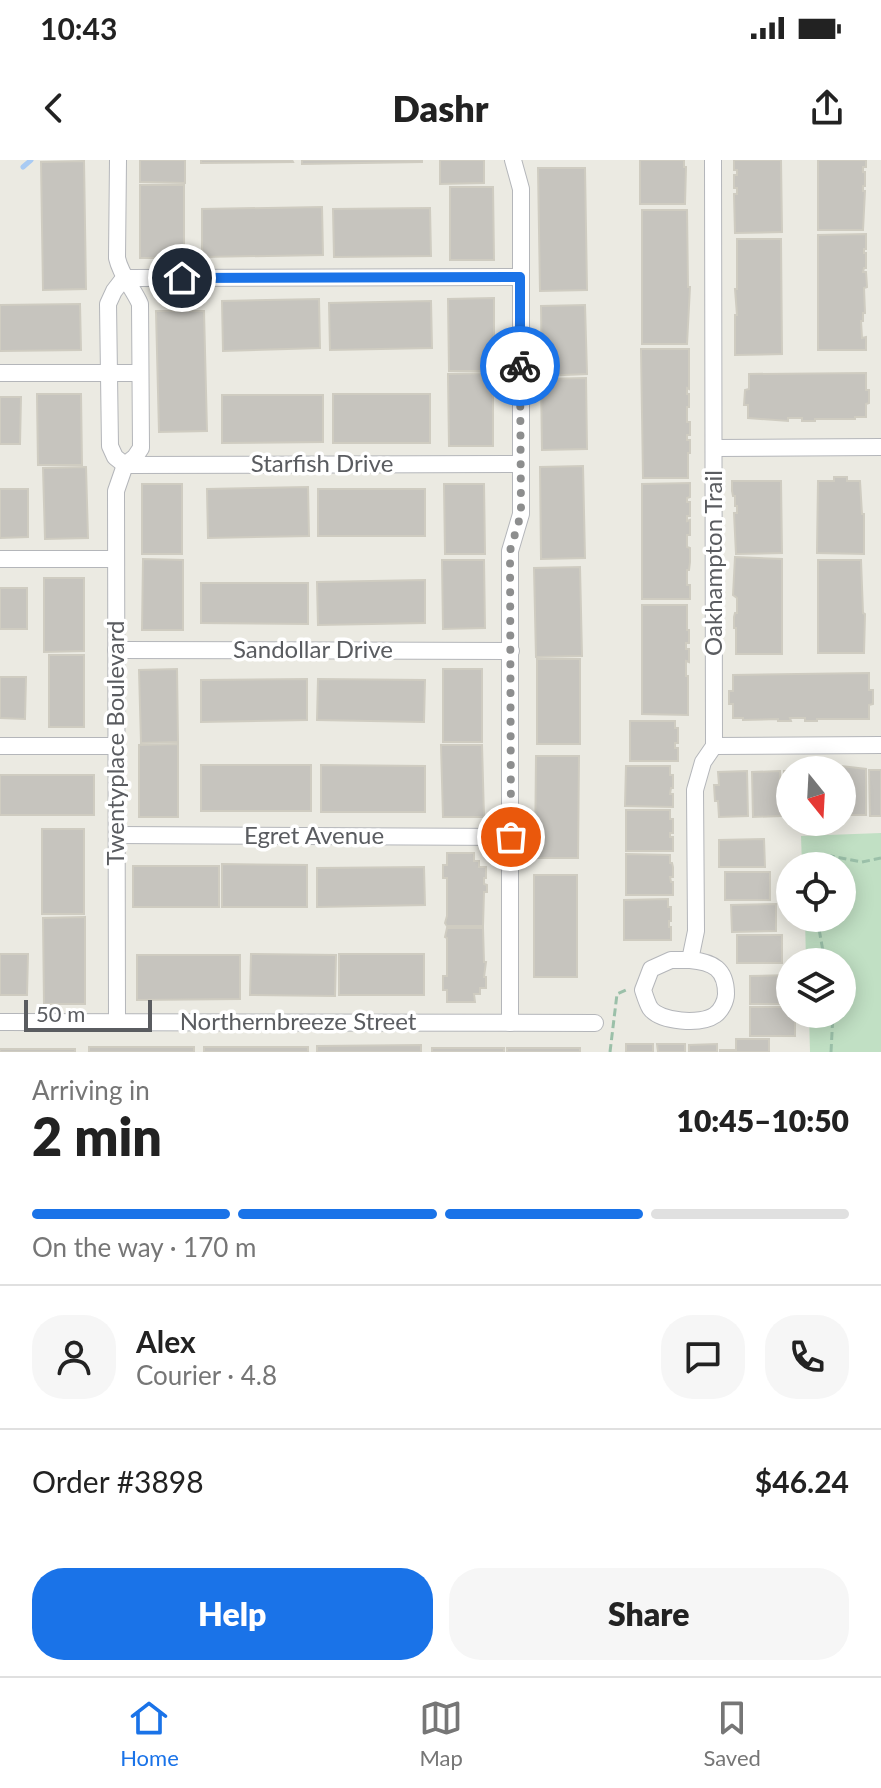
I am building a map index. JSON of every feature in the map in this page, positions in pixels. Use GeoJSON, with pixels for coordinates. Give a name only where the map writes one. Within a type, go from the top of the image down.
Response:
{"type":"FeatureCollection","features":[{"type":"Feature","properties":{"kind":"street","name":"Twentyplace Boulevard"},"geometry":{"type":"LineString","coordinates":[[117,1022],[116,491],[125,465],[141,448],[140,304],[124,278],[117,258],[118,160]]}},
{"type":"Feature","properties":{"kind":"street"},"geometry":{"type":"LineString","coordinates":[[510,1023],[510,551],[521,514],[521,189],[513,160]]}},
{"type":"Feature","properties":{"kind":"street","name":"Oakhampton Trail"},"geometry":{"type":"LineString","coordinates":[[690,960],[696,931],[695,790],[703,762],[714,746],[713,160]]}},
{"type":"Feature","properties":{"kind":"street"},"geometry":{"type":"LineString","coordinates":[[125,465],[115,457],[110,446],[108,304],[124,278],[520,277]]}},
{"type":"Feature","properties":{"kind":"street"},"geometry":{"type":"LineString","coordinates":[[0,373],[140,373]]}},
{"type":"Feature","properties":{"kind":"street"},"geometry":{"type":"LineString","coordinates":[[714,448],[881,447]]}},
{"type":"Feature","properties":{"kind":"street","name":"Starfish Drive"},"geometry":{"type":"LineString","coordinates":[[125,465],[520,464]]}},
{"type":"Feature","properties":{"kind":"street"},"geometry":{"type":"LineString","coordinates":[[0,559],[115,559]]}},
{"type":"Feature","properties":{"kind":"street","name":"Sandollar Drive"},"geometry":{"type":"LineString","coordinates":[[116,650],[511,651]]}},
{"type":"Feature","properties":{"kind":"street"},"geometry":{"type":"LineString","coordinates":[[714,746],[881,745]]}},
{"type":"Feature","properties":{"kind":"street"},"geometry":{"type":"LineString","coordinates":[[0,746],[117,746]]}},
{"type":"Feature","properties":{"kind":"street","name":"Egret Avenue"},"geometry":{"type":"LineString","coordinates":[[117,835],[511,837]]}},
{"type":"Feature","properties":{"kind":"street"},"geometry":{"type":"LineString","coordinates":[[671,960],[690,960],[705,961],[721,971],[726,982],[726,1001],[715,1015],[701,1020],[670,1020],[651,1010],[643,986],[651,969],[671,960]]}},
{"type":"Feature","properties":{"kind":"street","name":"Northernbreeze Street"},"geometry":{"type":"LineString","coordinates":[[0,1022],[595,1023]]}},
{"type":"Feature","properties":{"kind":"path"},"geometry":{"type":"LineString","coordinates":[[856,861],[881,858]]}},
{"type":"Feature","properties":{"kind":"path"},"geometry":{"type":"LineString","coordinates":[[610,1052],[617,994],[643,986]]}},
{"type":"Feature","properties":{"kind":"path"},"geometry":{"type":"LineString","coordinates":[[831,1052],[832,1028]]}},
{"type":"Feature","properties":{"kind":"green space"},"geometry":{"type":"Polygon","coordinates":[[[881,833],[881,1052],[810,1052],[809,1028],[856,1028],[856,948],[806,948],[805,932],[856,932],[856,852],[802,852],[801,836],[881,833]]]}},
{"type":"Feature","properties":{"kind":"building"},"geometry":{"type":"Polygon","coordinates":[[[140,160],[185,160],[185,183],[140,182],[140,160]]]}},
{"type":"Feature","properties":{"kind":"building"},"geometry":{"type":"Polygon","coordinates":[[[201,160],[292,160],[293,162],[201,163],[201,160]]]}},
{"type":"Feature","properties":{"kind":"building"},"geometry":{"type":"Polygon","coordinates":[[[302,160],[422,160],[422,162],[302,164],[302,160]]]}},
{"type":"Feature","properties":{"kind":"building"},"geometry":{"type":"Polygon","coordinates":[[[440,160],[484,160],[484,183],[440,184],[440,160]]]}},
{"type":"Feature","properties":{"kind":"building"},"geometry":{"type":"Polygon","coordinates":[[[640,160],[684,160],[685,204],[640,204],[640,160]]]}},
{"type":"Feature","properties":{"kind":"building"},"geometry":{"type":"Polygon","coordinates":[[[734,160],[781,160],[782,232],[735,233],[734,194],[737,194],[737,188],[734,188],[734,175],[737,175],[737,170],[734,170],[734,160]]]}},
{"type":"Feature","properties":{"kind":"building"},"geometry":{"type":"Polygon","coordinates":[[[818,160],[866,160],[866,167],[863,167],[863,230],[818,230],[818,160]]]}},
{"type":"Feature","properties":{"kind":"building"},"geometry":{"type":"Polygon","coordinates":[[[84,161],[86,289],[43,290],[41,162],[84,161]]]}},
{"type":"Feature","properties":{"kind":"building"},"geometry":{"type":"Polygon","coordinates":[[[538,168],[585,168],[587,290],[540,291],[538,168]]]}},
{"type":"Feature","properties":{"kind":"building"},"geometry":{"type":"Polygon","coordinates":[[[140,185],[184,185],[184,258],[140,258],[140,185]]]}},
{"type":"Feature","properties":{"kind":"building"},"geometry":{"type":"Polygon","coordinates":[[[450,187],[493,187],[494,260],[450,260],[450,187]]]}},
{"type":"Feature","properties":{"kind":"building"},"geometry":{"type":"Polygon","coordinates":[[[322,207],[323,255],[202,257],[202,209],[322,207]]]}},
{"type":"Feature","properties":{"kind":"building"},"geometry":{"type":"Polygon","coordinates":[[[430,208],[431,256],[334,257],[333,209],[430,208]]]}},
{"type":"Feature","properties":{"kind":"building"},"geometry":{"type":"Polygon","coordinates":[[[642,210],[687,210],[690,287],[687,344],[642,344],[642,210]]]}},
{"type":"Feature","properties":{"kind":"building"},"geometry":{"type":"Polygon","coordinates":[[[866,234],[866,268],[863,272],[866,272],[867,287],[864,288],[865,313],[861,321],[866,350],[818,350],[818,235],[866,234]]]}},
{"type":"Feature","properties":{"kind":"building"},"geometry":{"type":"Polygon","coordinates":[[[737,239],[781,239],[782,354],[735,355],[737,239]]]}},
{"type":"Feature","properties":{"kind":"building"},"geometry":{"type":"Polygon","coordinates":[[[494,298],[494,371],[449,371],[448,299],[494,298]]]}},
{"type":"Feature","properties":{"kind":"building"},"geometry":{"type":"Polygon","coordinates":[[[319,299],[320,348],[223,351],[222,301],[319,299]]]}},
{"type":"Feature","properties":{"kind":"building"},"geometry":{"type":"Polygon","coordinates":[[[431,301],[432,348],[330,350],[329,303],[431,301]]]}},
{"type":"Feature","properties":{"kind":"building"},"geometry":{"type":"Polygon","coordinates":[[[80,304],[81,350],[0,351],[0,305],[80,304]]]}},
{"type":"Feature","properties":{"kind":"building"},"geometry":{"type":"Polygon","coordinates":[[[585,305],[587,374],[542,376],[541,306],[585,305]]]}},
{"type":"Feature","properties":{"kind":"building"},"geometry":{"type":"Polygon","coordinates":[[[156,311],[204,311],[207,431],[159,432],[156,311]]]}},
{"type":"Feature","properties":{"kind":"building"},"geometry":{"type":"Polygon","coordinates":[[[641,349],[689,349],[688,478],[643,478],[641,349]]]}},
{"type":"Feature","properties":{"kind":"building"},"geometry":{"type":"Polygon","coordinates":[[[493,373],[493,446],[449,446],[448,374],[493,373]]]}},
{"type":"Feature","properties":{"kind":"building"},"geometry":{"type":"Polygon","coordinates":[[[866,373],[869,403],[866,404],[866,417],[815,421],[802,421],[802,418],[788,418],[788,421],[748,418],[748,405],[744,405],[749,374],[866,373]]]}},
{"type":"Feature","properties":{"kind":"building"},"geometry":{"type":"Polygon","coordinates":[[[586,378],[587,449],[542,450],[541,379],[586,378]]]}},
{"type":"Feature","properties":{"kind":"building"},"geometry":{"type":"Polygon","coordinates":[[[37,394],[81,394],[82,465],[38,465],[37,394]]]}},
{"type":"Feature","properties":{"kind":"building"},"geometry":{"type":"Polygon","coordinates":[[[333,394],[430,394],[430,443],[333,443],[333,394]]]}},
{"type":"Feature","properties":{"kind":"building"},"geometry":{"type":"Polygon","coordinates":[[[222,395],[323,395],[323,442],[222,443],[222,395]]]}},
{"type":"Feature","properties":{"kind":"building"},"geometry":{"type":"Polygon","coordinates":[[[0,397],[21,397],[20,444],[0,444],[0,397]]]}},
{"type":"Feature","properties":{"kind":"building"},"geometry":{"type":"Polygon","coordinates":[[[583,466],[585,558],[541,559],[540,467],[583,466]]]}},
{"type":"Feature","properties":{"kind":"building"},"geometry":{"type":"Polygon","coordinates":[[[86,467],[88,538],[45,539],[43,468],[86,467]]]}},
{"type":"Feature","properties":{"kind":"building"},"geometry":{"type":"Polygon","coordinates":[[[834,477],[860,481],[864,554],[817,553],[818,481],[834,481],[834,477]]]}},
{"type":"Feature","properties":{"kind":"building"},"geometry":{"type":"Polygon","coordinates":[[[732,481],[781,481],[782,553],[736,554],[734,513],[737,513],[737,506],[732,481]]]}},
{"type":"Feature","properties":{"kind":"building"},"geometry":{"type":"Polygon","coordinates":[[[690,483],[690,497],[687,498],[690,502],[687,547],[690,548],[690,562],[687,585],[690,585],[690,599],[642,599],[642,484],[690,483]]]}},
{"type":"Feature","properties":{"kind":"building"},"geometry":{"type":"Polygon","coordinates":[[[142,484],[182,484],[182,554],[142,554],[142,484]]]}},
{"type":"Feature","properties":{"kind":"building"},"geometry":{"type":"Polygon","coordinates":[[[444,484],[484,484],[485,554],[445,554],[444,484]]]}},
{"type":"Feature","properties":{"kind":"building"},"geometry":{"type":"Polygon","coordinates":[[[308,487],[309,536],[208,538],[207,489],[308,487]]]}},
{"type":"Feature","properties":{"kind":"building"},"geometry":{"type":"Polygon","coordinates":[[[0,489],[28,489],[28,537],[0,538],[0,489]]]}},
{"type":"Feature","properties":{"kind":"building"},"geometry":{"type":"Polygon","coordinates":[[[318,489],[425,489],[425,536],[318,536],[318,489]]]}},
{"type":"Feature","properties":{"kind":"building"},"geometry":{"type":"Polygon","coordinates":[[[735,557],[782,559],[782,654],[736,654],[735,557]]]}},
{"type":"Feature","properties":{"kind":"building"},"geometry":{"type":"Polygon","coordinates":[[[143,559],[183,560],[183,630],[142,630],[143,559]]]}},
{"type":"Feature","properties":{"kind":"building"},"geometry":{"type":"Polygon","coordinates":[[[442,560],[484,560],[485,628],[443,629],[442,560]]]}},
{"type":"Feature","properties":{"kind":"building"},"geometry":{"type":"Polygon","coordinates":[[[818,560],[861,560],[864,653],[818,653],[818,560]]]}},
{"type":"Feature","properties":{"kind":"building"},"geometry":{"type":"Polygon","coordinates":[[[580,567],[582,656],[536,657],[534,568],[580,567]]]}},
{"type":"Feature","properties":{"kind":"building"},"geometry":{"type":"Polygon","coordinates":[[[44,578],[84,578],[84,651],[44,652],[44,578]]]}},
{"type":"Feature","properties":{"kind":"building"},"geometry":{"type":"Polygon","coordinates":[[[425,580],[425,623],[318,625],[317,582],[425,580]]]}},
{"type":"Feature","properties":{"kind":"building"},"geometry":{"type":"Polygon","coordinates":[[[201,583],[308,583],[308,624],[201,623],[201,583]]]}},
{"type":"Feature","properties":{"kind":"building"},"geometry":{"type":"Polygon","coordinates":[[[0,588],[27,588],[27,629],[0,629],[0,588]]]}},
{"type":"Feature","properties":{"kind":"building"},"geometry":{"type":"Polygon","coordinates":[[[642,605],[687,605],[688,715],[642,714],[642,605]]]}},
{"type":"Feature","properties":{"kind":"building"},"geometry":{"type":"Polygon","coordinates":[[[49,655],[84,655],[84,727],[49,727],[49,655]]]}},
{"type":"Feature","properties":{"kind":"building"},"geometry":{"type":"Polygon","coordinates":[[[537,659],[580,659],[580,744],[537,744],[537,659]]]}},
{"type":"Feature","properties":{"kind":"building"},"geometry":{"type":"Polygon","coordinates":[[[177,669],[178,742],[141,743],[139,670],[177,669]]]}},
{"type":"Feature","properties":{"kind":"building"},"geometry":{"type":"Polygon","coordinates":[[[443,669],[482,669],[482,742],[443,742],[443,669]]]}},
{"type":"Feature","properties":{"kind":"building"},"geometry":{"type":"Polygon","coordinates":[[[869,673],[873,704],[869,705],[869,719],[743,720],[733,718],[733,704],[729,704],[733,675],[869,673]]]}},
{"type":"Feature","properties":{"kind":"building"},"geometry":{"type":"Polygon","coordinates":[[[0,677],[26,677],[25,719],[0,718],[0,677]]]}},
{"type":"Feature","properties":{"kind":"building"},"geometry":{"type":"Polygon","coordinates":[[[307,679],[307,720],[201,722],[201,680],[307,679]]]}},
{"type":"Feature","properties":{"kind":"building"},"geometry":{"type":"Polygon","coordinates":[[[318,679],[425,680],[424,722],[317,720],[318,679]]]}},
{"type":"Feature","properties":{"kind":"building"},"geometry":{"type":"Polygon","coordinates":[[[630,721],[675,721],[675,728],[678,728],[675,748],[678,748],[678,761],[630,761],[630,721]]]}},
{"type":"Feature","properties":{"kind":"building"},"geometry":{"type":"Polygon","coordinates":[[[178,744],[178,817],[139,817],[139,745],[178,744]]]}},
{"type":"Feature","properties":{"kind":"building"},"geometry":{"type":"Polygon","coordinates":[[[441,745],[482,745],[484,817],[443,817],[441,745]]]}},
{"type":"Feature","properties":{"kind":"building"},"geometry":{"type":"Polygon","coordinates":[[[536,756],[579,756],[578,858],[535,858],[536,756]]]}},
{"type":"Feature","properties":{"kind":"building"},"geometry":{"type":"Polygon","coordinates":[[[201,765],[311,765],[311,811],[201,811],[201,765]]]}},
{"type":"Feature","properties":{"kind":"building"},"geometry":{"type":"Polygon","coordinates":[[[321,765],[425,766],[425,812],[321,812],[321,765]]]}},
{"type":"Feature","properties":{"kind":"building"},"geometry":{"type":"Polygon","coordinates":[[[626,766],[670,766],[673,807],[625,806],[626,766]]]}},
{"type":"Feature","properties":{"kind":"building"},"geometry":{"type":"Polygon","coordinates":[[[856,768],[866,769],[866,815],[856,815],[856,768]]]}},
{"type":"Feature","properties":{"kind":"building"},"geometry":{"type":"Polygon","coordinates":[[[869,770],[881,770],[881,816],[870,816],[869,770]]]}},
{"type":"Feature","properties":{"kind":"building"},"geometry":{"type":"Polygon","coordinates":[[[747,771],[748,816],[719,817],[714,785],[719,785],[718,772],[747,771]]]}},
{"type":"Feature","properties":{"kind":"building"},"geometry":{"type":"Polygon","coordinates":[[[776,771],[776,816],[753,817],[752,772],[776,771]]]}},
{"type":"Feature","properties":{"kind":"building"},"geometry":{"type":"Polygon","coordinates":[[[0,775],[94,775],[94,815],[0,815],[0,775]]]}},
{"type":"Feature","properties":{"kind":"building"},"geometry":{"type":"Polygon","coordinates":[[[626,810],[670,810],[673,851],[626,851],[626,810]]]}},
{"type":"Feature","properties":{"kind":"building"},"geometry":{"type":"Polygon","coordinates":[[[42,829],[84,829],[84,914],[42,914],[42,829]]]}},
{"type":"Feature","properties":{"kind":"building"},"geometry":{"type":"Polygon","coordinates":[[[764,839],[765,867],[719,867],[719,840],[764,839]]]}},
{"type":"Feature","properties":{"kind":"building"},"geometry":{"type":"Polygon","coordinates":[[[447,853],[474,853],[474,861],[479,861],[479,867],[486,867],[483,926],[447,926],[445,923],[447,878],[443,878],[443,865],[447,865],[447,853]]]}},
{"type":"Feature","properties":{"kind":"building"},"geometry":{"type":"Polygon","coordinates":[[[626,854],[670,855],[673,895],[626,895],[626,854]]]}},
{"type":"Feature","properties":{"kind":"building"},"geometry":{"type":"Polygon","coordinates":[[[222,864],[307,865],[307,907],[222,907],[222,864]]]}},
{"type":"Feature","properties":{"kind":"building"},"geometry":{"type":"Polygon","coordinates":[[[133,866],[219,866],[219,907],[133,907],[133,866]]]}},
{"type":"Feature","properties":{"kind":"building"},"geometry":{"type":"Polygon","coordinates":[[[424,867],[425,905],[317,907],[317,868],[424,867]]]}},
{"type":"Feature","properties":{"kind":"building"},"geometry":{"type":"Polygon","coordinates":[[[725,872],[770,872],[770,900],[725,900],[725,872]]]}},
{"type":"Feature","properties":{"kind":"building"},"geometry":{"type":"Polygon","coordinates":[[[534,875],[577,875],[577,977],[534,977],[534,875]]]}},
{"type":"Feature","properties":{"kind":"building"},"geometry":{"type":"Polygon","coordinates":[[[668,899],[668,907],[671,907],[671,940],[624,940],[624,900],[668,899]]]}},
{"type":"Feature","properties":{"kind":"building"},"geometry":{"type":"Polygon","coordinates":[[[776,904],[776,931],[732,932],[731,905],[776,904]]]}},
{"type":"Feature","properties":{"kind":"building"},"geometry":{"type":"Polygon","coordinates":[[[85,917],[85,1004],[44,1004],[43,918],[85,917]]]}},
{"type":"Feature","properties":{"kind":"building"},"geometry":{"type":"Polygon","coordinates":[[[447,928],[483,928],[486,988],[480,988],[480,994],[474,994],[475,1002],[447,1002],[443,976],[447,976],[447,928]]]}},
{"type":"Feature","properties":{"kind":"building"},"geometry":{"type":"Polygon","coordinates":[[[737,935],[782,935],[782,948],[776,948],[776,963],[737,963],[737,935]]]}},
{"type":"Feature","properties":{"kind":"building"},"geometry":{"type":"Polygon","coordinates":[[[0,954],[28,954],[27,995],[0,995],[0,954]]]}},
{"type":"Feature","properties":{"kind":"building"},"geometry":{"type":"Polygon","coordinates":[[[251,954],[336,955],[335,996],[250,995],[251,954]]]}},
{"type":"Feature","properties":{"kind":"building"},"geometry":{"type":"Polygon","coordinates":[[[339,954],[424,954],[424,995],[339,995],[339,954]]]}},
{"type":"Feature","properties":{"kind":"building"},"geometry":{"type":"Polygon","coordinates":[[[137,955],[240,955],[240,999],[137,1000],[137,955]]]}},
{"type":"Feature","properties":{"kind":"building"},"geometry":{"type":"Polygon","coordinates":[[[776,975],[776,1004],[750,1004],[750,976],[776,975]]]}},
{"type":"Feature","properties":{"kind":"building"},"geometry":{"type":"Polygon","coordinates":[[[750,1007],[776,1007],[776,1028],[795,1028],[795,1036],[750,1036],[750,1007]]]}},
{"type":"Feature","properties":{"kind":"building"},"geometry":{"type":"Polygon","coordinates":[[[736,1039],[769,1039],[769,1052],[720,1052],[736,1050],[736,1039]]]}},
{"type":"Feature","properties":{"kind":"building"},"geometry":{"type":"Polygon","coordinates":[[[626,1044],[653,1044],[653,1052],[626,1052],[626,1044]]]}},
{"type":"Feature","properties":{"kind":"building"},"geometry":{"type":"Polygon","coordinates":[[[657,1044],[685,1044],[685,1052],[658,1052],[657,1044]]]}},
{"type":"Feature","properties":{"kind":"building"},"geometry":{"type":"Polygon","coordinates":[[[717,1044],[717,1052],[689,1052],[689,1045],[717,1044]]]}},
{"type":"Feature","properties":{"kind":"building"},"geometry":{"type":"Polygon","coordinates":[[[421,1045],[421,1052],[317,1052],[317,1046],[421,1045]]]}},
{"type":"Feature","properties":{"kind":"building"},"geometry":{"type":"Polygon","coordinates":[[[89,1047],[194,1047],[194,1052],[89,1052],[89,1047]]]}},
{"type":"Feature","properties":{"kind":"building"},"geometry":{"type":"Polygon","coordinates":[[[204,1047],[308,1047],[308,1052],[204,1052],[204,1047]]]}},
{"type":"Feature","properties":{"kind":"building"},"geometry":{"type":"Polygon","coordinates":[[[432,1048],[504,1048],[504,1052],[432,1052],[432,1048]]]}},
{"type":"Feature","properties":{"kind":"building"},"geometry":{"type":"Polygon","coordinates":[[[507,1048],[580,1048],[580,1052],[507,1052],[507,1048]]]}},
{"type":"Feature","properties":{"kind":"building"},"geometry":{"type":"Polygon","coordinates":[[[0,1049],[75,1049],[75,1052],[0,1052],[0,1049]]]}},
{"type":"Feature","properties":{"kind":"waterway"},"geometry":{"type":"LineString","coordinates":[[23,167],[31,160]]}},
{"type":"Feature","properties":{"kind":"way so far"},"geometry":{"type":"LineString","coordinates":[[511,837],[510,551],[521,514],[520,366]]}},
{"type":"Feature","properties":{"kind":"route"},"geometry":{"type":"LineString","coordinates":[[182,278],[520,277],[520,366]]}}]}
